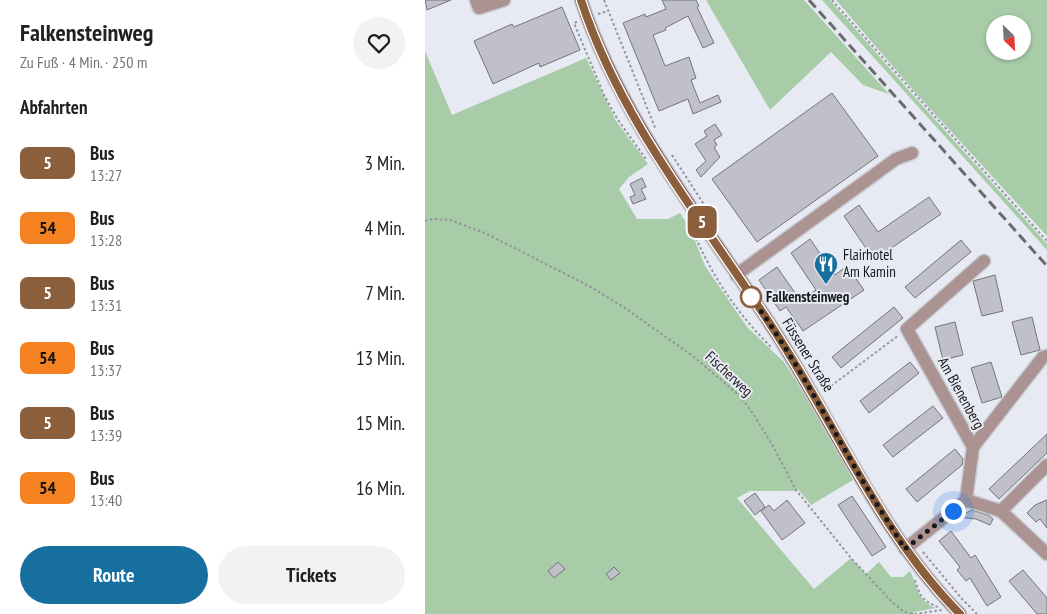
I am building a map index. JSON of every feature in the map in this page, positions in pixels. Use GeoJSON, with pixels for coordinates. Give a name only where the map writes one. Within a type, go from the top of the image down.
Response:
{"type":"FeatureCollection","features":[{"type":"Feature","properties":{"kind":"main road","name":"Füssener Straße"},"geometry":{"type":"LineString","coordinates":[[581,0],[601,53],[648,140],[780,339],[858,473],[905,549],[951,611]]}},
{"type":"Feature","properties":{"kind":"street"},"geometry":{"type":"LineString","coordinates":[[476,0],[479,8],[504,0]]}},
{"type":"Feature","properties":{"kind":"street"},"geometry":{"type":"LineString","coordinates":[[736,275],[896,159],[912,153]]}},
{"type":"Feature","properties":{"kind":"street"},"geometry":{"type":"LineString","coordinates":[[907,330],[984,261]]}},
{"type":"Feature","properties":{"kind":"street","name":"Am Bienenberg"},"geometry":{"type":"LineString","coordinates":[[907,330],[973,447],[966,500]]}},
{"type":"Feature","properties":{"kind":"street"},"geometry":{"type":"LineString","coordinates":[[973,447],[1043,357],[1047,356]]}},
{"type":"Feature","properties":{"kind":"street"},"geometry":{"type":"LineString","coordinates":[[1001,512],[1047,465]]}},
{"type":"Feature","properties":{"kind":"street"},"geometry":{"type":"LineString","coordinates":[[905,549],[966,500],[1001,512],[1047,554]]}},
{"type":"Feature","properties":{"kind":"path"},"geometry":{"type":"LineString","coordinates":[[603,0],[607,10],[574,24],[600,86],[617,120],[649,163]]}},
{"type":"Feature","properties":{"kind":"path"},"geometry":{"type":"LineString","coordinates":[[833,0],[1047,241]]}},
{"type":"Feature","properties":{"kind":"path","name":"Fischerweg"},"geometry":{"type":"LineString","coordinates":[[425,221],[433,219],[450,220],[485,233],[589,286],[625,308],[694,357],[740,396],[754,414],[796,490],[851,558],[893,603],[904,612],[914,614],[951,611]]}},
{"type":"Feature","properties":{"kind":"path"},"geometry":{"type":"LineString","coordinates":[[692,229],[714,277],[749,326],[771,347]]}},
{"type":"Feature","properties":{"kind":"path"},"geometry":{"type":"LineString","coordinates":[[816,398],[907,330]]}},
{"type":"Feature","properties":{"kind":"path"},"geometry":{"type":"LineString","coordinates":[[915,579],[927,603],[951,611]]}},
{"type":"Feature","properties":{"kind":"green space"},"geometry":{"type":"Polygon","coordinates":[[[706,0],[804,0],[889,94],[863,85],[831,52],[770,110],[706,0]]]}},
{"type":"Feature","properties":{"kind":"green space"},"geometry":{"type":"Polygon","coordinates":[[[822,0],[830,0],[1047,244],[1047,250],[822,0]]]}},
{"type":"Feature","properties":{"kind":"green space"},"geometry":{"type":"Polygon","coordinates":[[[836,0],[1047,0],[1047,236],[913,90],[836,0]]]}},
{"type":"Feature","properties":{"kind":"green space"},"geometry":{"type":"Polygon","coordinates":[[[425,51],[452,115],[586,58],[616,121],[648,164],[629,177],[619,189],[637,219],[668,219],[680,213],[691,230],[705,266],[747,327],[784,362],[815,411],[853,480],[811,505],[798,489],[795,491],[750,491],[737,498],[814,589],[851,558],[866,574],[879,562],[891,577],[903,577],[910,571],[921,597],[936,608],[914,612],[914,614],[425,614],[425,51]]]}},
{"type":"Feature","properties":{"kind":"building"},"geometry":{"type":"Polygon","coordinates":[[[425,0],[451,0],[427,10],[425,0]]]}},
{"type":"Feature","properties":{"kind":"building"},"geometry":{"type":"Polygon","coordinates":[[[662,0],[696,0],[699,6],[697,7],[714,43],[703,48],[688,16],[665,28],[666,30],[653,35],[665,66],[689,57],[696,78],[691,80],[700,103],[718,95],[721,102],[693,114],[688,99],[659,111],[623,23],[645,14],[646,17],[666,9],[662,0]]]}},
{"type":"Feature","properties":{"kind":"building"},"geometry":{"type":"Polygon","coordinates":[[[562,7],[580,50],[540,67],[539,63],[493,84],[474,41],[512,24],[514,27],[562,7]]]}},
{"type":"Feature","properties":{"kind":"building"},"geometry":{"type":"Polygon","coordinates":[[[832,93],[878,156],[757,242],[712,179],[832,93]]]}},
{"type":"Feature","properties":{"kind":"building"},"geometry":{"type":"Polygon","coordinates":[[[715,124],[722,135],[714,140],[717,145],[714,147],[720,157],[701,177],[696,170],[706,161],[695,144],[707,136],[704,131],[715,124]]]}},
{"type":"Feature","properties":{"kind":"building"},"geometry":{"type":"Polygon","coordinates":[[[642,178],[646,187],[641,189],[646,199],[633,204],[630,197],[635,195],[630,184],[642,178]]]}},
{"type":"Feature","properties":{"kind":"building"},"geometry":{"type":"Polygon","coordinates":[[[929,197],[941,214],[874,260],[844,216],[859,205],[878,232],[929,197]]]}},
{"type":"Feature","properties":{"kind":"building"},"geometry":{"type":"Polygon","coordinates":[[[810,239],[835,275],[847,266],[864,290],[803,331],[786,307],[780,311],[759,280],[777,267],[800,300],[816,290],[791,253],[810,239]]]}},
{"type":"Feature","properties":{"kind":"building"},"geometry":{"type":"Polygon","coordinates":[[[961,240],[971,252],[915,298],[905,287],[961,240]]]}},
{"type":"Feature","properties":{"kind":"building"},"geometry":{"type":"Polygon","coordinates":[[[995,275],[1003,311],[982,316],[973,281],[995,275]]]}},
{"type":"Feature","properties":{"kind":"building"},"geometry":{"type":"Polygon","coordinates":[[[894,307],[903,318],[841,368],[832,357],[894,307]]]}},
{"type":"Feature","properties":{"kind":"building"},"geometry":{"type":"Polygon","coordinates":[[[1032,317],[1040,350],[1021,355],[1012,322],[1032,317]]]}},
{"type":"Feature","properties":{"kind":"building"},"geometry":{"type":"Polygon","coordinates":[[[955,322],[963,355],[943,360],[935,327],[955,322]]]}},
{"type":"Feature","properties":{"kind":"building"},"geometry":{"type":"Polygon","coordinates":[[[910,362],[919,373],[869,413],[860,401],[910,362]]]}},
{"type":"Feature","properties":{"kind":"building"},"geometry":{"type":"Polygon","coordinates":[[[991,362],[1002,397],[982,403],[971,368],[991,362]]]}},
{"type":"Feature","properties":{"kind":"building"},"geometry":{"type":"Polygon","coordinates":[[[933,406],[943,418],[893,457],[883,445],[933,406]]]}},
{"type":"Feature","properties":{"kind":"building"},"geometry":{"type":"Polygon","coordinates":[[[1047,434],[1047,453],[999,499],[989,489],[1047,434]]]}},
{"type":"Feature","properties":{"kind":"building"},"geometry":{"type":"Polygon","coordinates":[[[955,449],[963,459],[962,465],[917,502],[906,489],[955,449]]]}},
{"type":"Feature","properties":{"kind":"building"},"geometry":{"type":"Polygon","coordinates":[[[755,493],[765,507],[755,515],[744,501],[755,493]]]}},
{"type":"Feature","properties":{"kind":"building"},"geometry":{"type":"Polygon","coordinates":[[[852,496],[886,547],[872,556],[838,505],[852,496]]]}},
{"type":"Feature","properties":{"kind":"building"},"geometry":{"type":"Polygon","coordinates":[[[787,500],[805,523],[782,540],[761,511],[769,505],[774,511],[787,500]]]}},
{"type":"Feature","properties":{"kind":"building"},"geometry":{"type":"Polygon","coordinates":[[[1047,500],[1047,528],[1040,519],[1036,522],[1027,513],[1035,505],[1047,500]]]}},
{"type":"Feature","properties":{"kind":"building"},"geometry":{"type":"Polygon","coordinates":[[[972,510],[988,515],[993,519],[990,525],[976,519],[958,517],[972,510]]]}},
{"type":"Feature","properties":{"kind":"building"},"geometry":{"type":"Polygon","coordinates":[[[951,531],[971,558],[975,555],[1001,597],[987,606],[970,578],[966,581],[957,570],[960,567],[939,541],[951,531]]]}},
{"type":"Feature","properties":{"kind":"building"},"geometry":{"type":"Polygon","coordinates":[[[558,562],[565,569],[554,578],[548,571],[558,562]]]}},
{"type":"Feature","properties":{"kind":"building"},"geometry":{"type":"Polygon","coordinates":[[[614,567],[620,573],[611,580],[606,574],[614,567]]]}},
{"type":"Feature","properties":{"kind":"building"},"geometry":{"type":"Polygon","coordinates":[[[1023,570],[1047,598],[1047,614],[1037,614],[1009,581],[1023,570]]]}},
{"type":"Feature","properties":{"kind":"railway"},"geometry":{"type":"LineString","coordinates":[[809,0],[1047,266]]}},
{"type":"Feature","properties":{"kind":"bus line","name":"5"},"geometry":{"type":"LineString","coordinates":[[581,0],[601,53],[648,140],[780,339],[858,473],[905,549],[960,614]]}},
{"type":"Feature","properties":{"kind":"place","name":"Flairhotel Am Kamin"},"geometry":{"type":"Point","coordinates":[826,285]}},
{"type":"Feature","properties":{"kind":"place","name":"Falkensteinweg"},"geometry":{"type":"Point","coordinates":[751,297]}},
{"type":"Feature","properties":{"kind":"route"},"geometry":{"type":"LineString","coordinates":[[751,297],[780,339],[858,473],[905,549],[953,511]]}}]}
